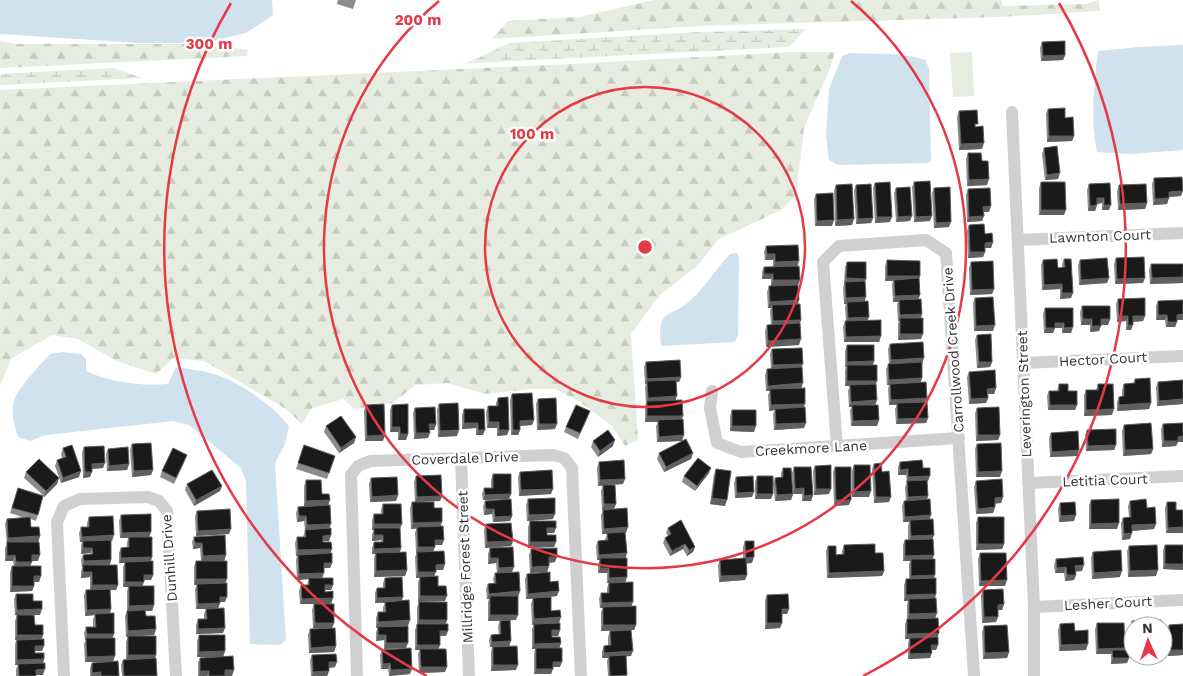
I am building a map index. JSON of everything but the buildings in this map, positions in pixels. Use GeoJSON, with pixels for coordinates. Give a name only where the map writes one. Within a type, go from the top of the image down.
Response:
{"type":"FeatureCollection","features":[{"type":"Feature","properties":{"kind":"street","name":"Leverington Street"},"geometry":{"type":"LineString","coordinates":[[1012,112],[1034,607],[1034,676]]}},
{"type":"Feature","properties":{"kind":"street","name":"Lawnton Court"},"geometry":{"type":"LineString","coordinates":[[1018,240],[1183,233]]}},
{"type":"Feature","properties":{"kind":"street","name":"Carrollwood Creek Drive"},"geometry":{"type":"LineString","coordinates":[[836,446],[823,262],[839,246],[926,240],[946,253],[974,676]]}},
{"type":"Feature","properties":{"kind":"street","name":"Hector Court"},"geometry":{"type":"LineString","coordinates":[[1023,363],[1183,356]]}},
{"type":"Feature","properties":{"kind":"street","name":"Creekmore Lane"},"geometry":{"type":"LineString","coordinates":[[712,391],[710,408],[717,443],[741,452],[959,438]]}},
{"type":"Feature","properties":{"kind":"street","name":"Coverdale Drive"},"geometry":{"type":"LineString","coordinates":[[357,676],[351,475],[358,466],[370,461],[553,455],[564,458],[572,468],[582,676]]}},
{"type":"Feature","properties":{"kind":"street","name":"Millridge Forest Street"},"geometry":{"type":"LineString","coordinates":[[461,458],[469,676]]}},
{"type":"Feature","properties":{"kind":"street","name":"Letitia Court"},"geometry":{"type":"LineString","coordinates":[[1028,483],[1183,476]]}},
{"type":"Feature","properties":{"kind":"street","name":"Dunhill Drive"},"geometry":{"type":"LineString","coordinates":[[64,676],[57,522],[64,506],[80,500],[148,497],[159,501],[167,511],[176,676]]}},
{"type":"Feature","properties":{"kind":"street","name":"Lesher Court"},"geometry":{"type":"LineString","coordinates":[[1034,607],[1183,600]]}},
{"type":"Feature","properties":{"kind":"green space"},"geometry":{"type":"Polygon","coordinates":[[[654,0],[1001,0],[1003,6],[1086,4],[1099,0],[1100,11],[999,17],[699,26],[492,39],[508,21],[580,17],[654,0]]]}},
{"type":"Feature","properties":{"kind":"green space"},"geometry":{"type":"Polygon","coordinates":[[[806,29],[789,47],[455,64],[467,63],[509,43],[700,32],[806,29]]]}},
{"type":"Feature","properties":{"kind":"green space"},"geometry":{"type":"Polygon","coordinates":[[[0,41],[18,44],[206,44],[248,50],[247,56],[0,68],[0,41]]]}},
{"type":"Feature","properties":{"kind":"green space"},"geometry":{"type":"Polygon","coordinates":[[[792,52],[835,52],[804,128],[796,195],[781,210],[719,239],[697,266],[659,296],[631,334],[638,440],[625,446],[611,425],[579,401],[555,389],[531,389],[485,394],[448,383],[415,385],[393,403],[354,409],[343,399],[312,408],[302,424],[286,409],[204,361],[173,358],[156,374],[117,361],[78,339],[52,335],[12,358],[0,385],[0,90],[792,52]]]}},
{"type":"Feature","properties":{"kind":"green space"},"geometry":{"type":"Polygon","coordinates":[[[972,52],[974,96],[953,97],[950,53],[972,52]]]}},
{"type":"Feature","properties":{"kind":"green space"},"geometry":{"type":"Polygon","coordinates":[[[114,68],[142,78],[0,85],[0,74],[114,68]]]}},
{"type":"Feature","properties":{"kind":"water"},"geometry":{"type":"Polygon","coordinates":[[[0,0],[272,0],[273,15],[246,33],[212,41],[138,43],[0,34],[0,0]]]}},
{"type":"Feature","properties":{"kind":"water"},"geometry":{"type":"Polygon","coordinates":[[[1183,45],[1183,150],[1131,154],[1097,152],[1093,114],[1098,51],[1183,45]]]}},
{"type":"Feature","properties":{"kind":"water"},"geometry":{"type":"Polygon","coordinates":[[[850,53],[897,54],[925,60],[929,68],[931,160],[928,163],[838,165],[829,160],[826,135],[829,89],[842,56],[850,53]]]}},
{"type":"Feature","properties":{"kind":"water"},"geometry":{"type":"Polygon","coordinates":[[[737,253],[739,258],[738,335],[735,342],[661,346],[660,329],[663,319],[687,304],[730,254],[737,253]]]}},
{"type":"Feature","properties":{"kind":"water"},"geometry":{"type":"Polygon","coordinates":[[[63,352],[81,354],[86,359],[86,371],[127,383],[168,384],[176,367],[220,376],[264,401],[289,426],[285,444],[275,463],[286,640],[280,645],[250,644],[246,481],[241,468],[189,425],[173,421],[46,435],[30,441],[18,437],[13,412],[15,398],[21,387],[50,354],[63,352]]]}}]}
